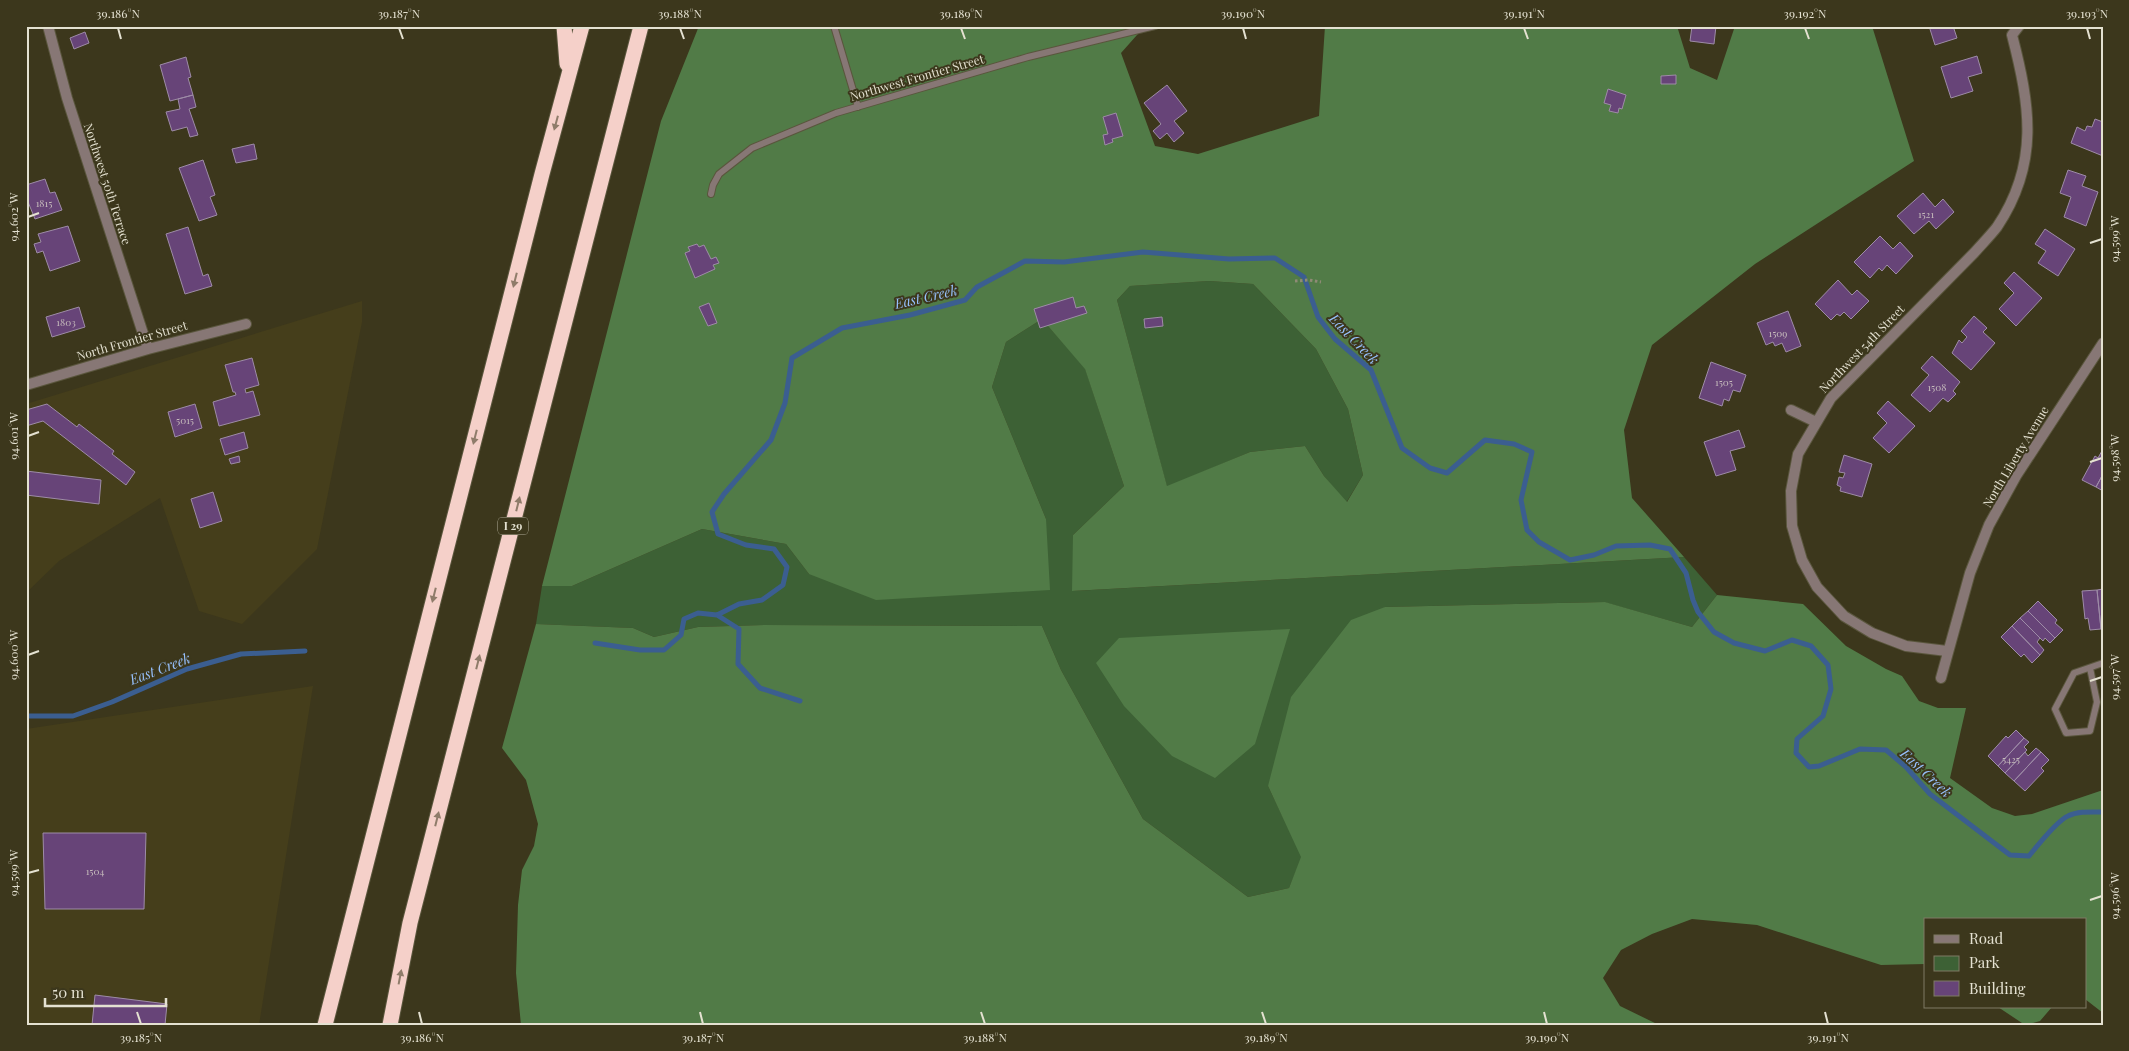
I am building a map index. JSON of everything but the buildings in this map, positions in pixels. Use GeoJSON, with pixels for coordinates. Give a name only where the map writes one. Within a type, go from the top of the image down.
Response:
{"type":"FeatureCollection","features":[{"type":"Feature","properties":{"kind":"highway"},"geometry":{"type":"LineString","coordinates":[[564,26],[568,76]]}},
{"type":"Feature","properties":{"kind":"highway"},"geometry":{"type":"LineString","coordinates":[[325,1025],[537,193],[582,26]]}},
{"type":"Feature","properties":{"kind":"highway","name":"I 29"},"geometry":{"type":"LineString","coordinates":[[390,1025],[410,923],[641,27]]}},
{"type":"Feature","properties":{"kind":"street","name":"Northwest 50th Terrace"},"geometry":{"type":"LineString","coordinates":[[48,26],[86,160],[148,349]]}},
{"type":"Feature","properties":{"kind":"street","name":"Northwest 54th Street"},"geometry":{"type":"LineString","coordinates":[[1948,651],[1906,646],[1872,633],[1844,616],[1817,587],[1802,560],[1792,526],[1791,491],[1798,454],[1830,398],[1996,228],[2014,196],[2025,160],[2029,123],[2024,82],[2010,31],[2019,26]]}},
{"type":"Feature","properties":{"kind":"street","name":"North Frontier Street"},"geometry":{"type":"LineString","coordinates":[[26,385],[148,349],[246,324]]}},
{"type":"Feature","properties":{"kind":"street","name":"North Liberty Avenue"},"geometry":{"type":"LineString","coordinates":[[1940,678],[1970,573],[1989,525],[2016,476],[2103,343]]}},
{"type":"Feature","properties":{"kind":"street"},"geometry":{"type":"LineString","coordinates":[[1791,410],[1816,422]]}},
{"type":"Feature","properties":{"kind":"lane"},"geometry":{"type":"LineString","coordinates":[[834,26],[858,106]]}},
{"type":"Feature","properties":{"kind":"lane","name":"Northwest Frontier Street"},"geometry":{"type":"LineString","coordinates":[[711,194],[713,184],[719,174],[752,148],[836,113],[1028,57],[1155,26]]}},
{"type":"Feature","properties":{"kind":"lane"},"geometry":{"type":"LineString","coordinates":[[2090,668],[2097,702],[2090,731],[2066,734],[2055,709],[2074,673],[2103,663]]}},
{"type":"Feature","properties":{"kind":"path"},"geometry":{"type":"LineString","coordinates":[[1295,281],[1309,280],[1321,282]]}},
{"type":"Feature","properties":{"kind":"shaded area"},"geometry":{"type":"Polygon","coordinates":[[[362,301],[362,322],[317,549],[242,624],[199,611],[160,498],[59,561],[26,593],[26,404],[362,301]]]}},
{"type":"Feature","properties":{"kind":"shaded area"},"geometry":{"type":"Polygon","coordinates":[[[313,686],[259,1025],[26,1025],[26,729],[313,686]]]}},
{"type":"Feature","properties":{"kind":"green space"},"geometry":{"type":"Polygon","coordinates":[[[699,26],[1145,26],[1121,53],[1155,146],[1198,154],[1319,116],[1325,26],[1677,26],[1690,68],[1717,80],[1735,26],[1872,26],[1914,161],[1755,264],[1652,345],[1624,430],[1632,498],[1684,557],[1072,591],[1073,535],[1124,486],[1085,369],[1042,319],[1006,342],[992,387],[1046,519],[1050,590],[876,600],[809,574],[786,544],[702,529],[572,586],[542,586],[661,121],[699,26]],[[1209,281],[1130,286],[1117,300],[1167,486],[1250,452],[1305,446],[1324,476],[1347,502],[1363,475],[1348,409],[1316,349],[1253,284],[1209,281]]]}},
{"type":"Feature","properties":{"kind":"green space"},"geometry":{"type":"Polygon","coordinates":[[[1209,281],[1253,284],[1316,349],[1348,409],[1363,475],[1346,503],[1324,476],[1305,446],[1250,452],[1167,487],[1117,300],[1130,286],[1209,281]]]}},
{"type":"Feature","properties":{"kind":"green space"},"geometry":{"type":"Polygon","coordinates":[[[1042,319],[1085,368],[1124,486],[1073,535],[1073,591],[1684,557],[1717,595],[1692,627],[1604,602],[1385,607],[1268,786],[1302,857],[1289,888],[1248,897],[1143,819],[1061,670],[1042,626],[766,625],[698,627],[654,637],[633,628],[536,624],[542,586],[572,586],[702,529],[786,544],[809,574],[1046,519],[992,387],[1006,342],[1042,319]]]}},
{"type":"Feature","properties":{"kind":"green space"},"geometry":{"type":"Polygon","coordinates":[[[1717,595],[1803,604],[1846,646],[1902,676],[1919,701],[1938,708],[1966,708],[1950,778],[1992,808],[2015,816],[2032,814],[2103,790],[2103,1013],[2086,1000],[2086,918],[1924,918],[1924,964],[1881,965],[1757,925],[1692,919],[1652,934],[1621,950],[1603,978],[1620,1006],[1659,1025],[521,1025],[516,973],[518,905],[522,870],[534,846],[538,824],[526,780],[502,748],[536,624],[633,628],[654,637],[698,627],[766,625],[1042,626],[1061,670],[1143,819],[1248,897],[1289,888],[1301,857],[1268,786],[1291,697],[1351,620],[1385,607],[1605,602],[1692,627],[1717,595]]]}},
{"type":"Feature","properties":{"kind":"green space"},"geometry":{"type":"Polygon","coordinates":[[[1290,629],[1255,744],[1215,778],[1172,756],[1124,706],[1096,663],[1119,638],[1290,629]]]}},
{"type":"Feature","properties":{"kind":"green space"},"geometry":{"type":"Polygon","coordinates":[[[2000,1008],[2051,1008],[2040,1021],[2025,1025],[2000,1008]]]}},
{"type":"Feature","properties":{"kind":"waterway","name":"East Creek"},"geometry":{"type":"LineString","coordinates":[[595,643],[640,650],[664,650],[681,635],[684,619],[698,613],[717,615],[739,604],[762,600],[783,585],[787,567],[774,549],[746,545],[718,534],[712,512],[724,494],[771,440],[785,403],[792,358],[842,328],[910,315],[965,300],[977,287],[1025,261],[1064,262],[1143,252],[1229,259],[1275,258],[1304,277],[1318,317],[1335,339],[1371,370],[1402,448],[1430,468],[1447,473],[1485,440],[1514,444],[1532,452],[1521,500],[1527,530],[1539,542],[1570,560],[1594,555],[1616,546],[1650,545],[1670,549],[1686,573],[1698,612],[1714,632],[1734,643],[1765,651],[1792,640],[1811,646],[1828,665],[1831,689],[1823,716],[1797,739],[1796,753],[1809,767],[1819,766],[1860,749],[1886,750],[1906,767],[1930,794],[2010,855],[2029,856],[2053,828],[2072,814],[2103,812]]}},
{"type":"Feature","properties":{"kind":"waterway"},"geometry":{"type":"LineString","coordinates":[[717,615],[739,629],[738,664],[760,688],[800,701]]}},
{"type":"Feature","properties":{"kind":"waterway","name":"East Creek"},"geometry":{"type":"LineString","coordinates":[[26,716],[73,716],[112,702],[187,669],[241,654],[305,651]]}}]}
